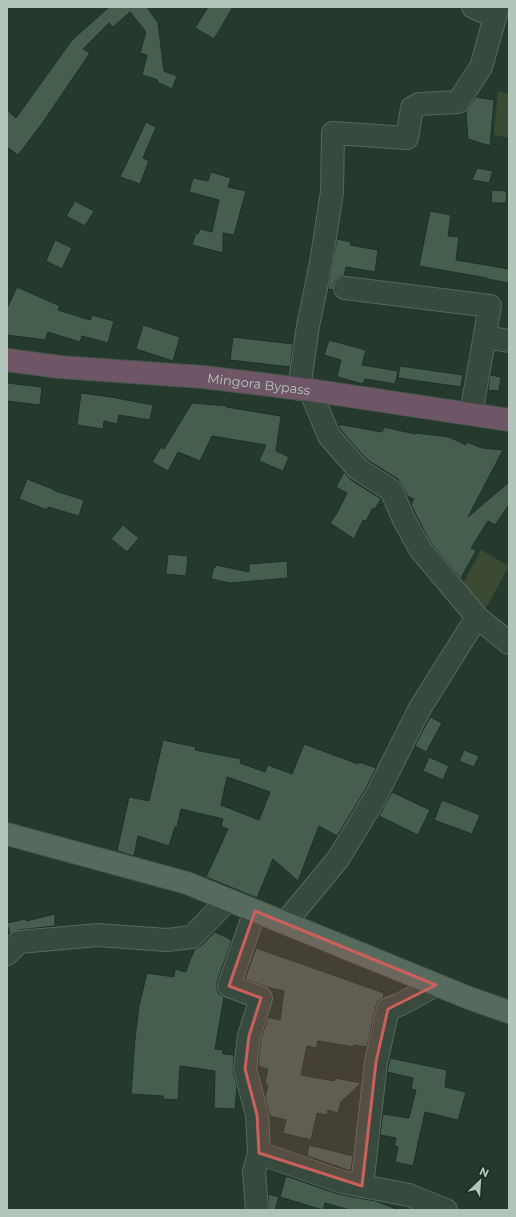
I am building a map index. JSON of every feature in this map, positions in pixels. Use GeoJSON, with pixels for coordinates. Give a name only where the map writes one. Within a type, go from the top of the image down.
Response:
{"type":"FeatureCollection","features":[{"type":"Feature","properties":{"kind":"highway","name":"Mingora Bypass"},"geometry":{"type":"LineString","coordinates":[[7,360],[60,367],[203,377],[305,390],[509,420]]}},
{"type":"Feature","properties":{"kind":"main road"},"geometry":{"type":"LineString","coordinates":[[7,834],[187,883],[469,998],[509,1012]]}},
{"type":"Feature","properties":{"kind":"street"},"geometry":{"type":"LineString","coordinates":[[473,7],[496,12],[481,66],[458,102],[419,104],[412,108],[407,138],[333,133],[332,192],[321,263],[308,326],[305,390],[329,436],[358,469],[392,490],[404,520],[420,549],[477,617],[509,642]]}},
{"type":"Feature","properties":{"kind":"street"},"geometry":{"type":"LineString","coordinates":[[345,288],[490,306],[471,414]]}},
{"type":"Feature","properties":{"kind":"street"},"geometry":{"type":"LineString","coordinates":[[485,337],[509,341]]}},
{"type":"Feature","properties":{"kind":"street"},"geometry":{"type":"LineString","coordinates":[[285,923],[338,859],[375,798],[420,708],[477,617]]}},
{"type":"Feature","properties":{"kind":"street"},"geometry":{"type":"LineString","coordinates":[[7,954],[19,942],[98,935],[167,940],[192,937],[228,900]]}},
{"type":"Feature","properties":{"kind":"street"},"geometry":{"type":"LineString","coordinates":[[255,911],[229,986],[261,998],[249,1036],[245,1069],[257,1115],[259,1153],[254,1172],[257,1210]]}},
{"type":"Feature","properties":{"kind":"street"},"geometry":{"type":"LineString","coordinates":[[362,1186],[376,1062],[388,1009],[436,984]]}},
{"type":"Feature","properties":{"kind":"street"},"geometry":{"type":"LineString","coordinates":[[259,1153],[342,1182],[409,1195],[446,1210]]}},
{"type":"Feature","properties":{"kind":"highlighted area"},"geometry":{"type":"Polygon","coordinates":[[[255,911],[436,985],[388,1009],[376,1062],[362,1186],[259,1153],[257,1115],[245,1069],[249,1036],[261,998],[229,986],[255,911]]]}},
{"type":"Feature","properties":{"kind":"green space"},"geometry":{"type":"Polygon","coordinates":[[[498,91],[509,94],[509,138],[494,135],[498,91]]]}},
{"type":"Feature","properties":{"kind":"green space"},"geometry":{"type":"Polygon","coordinates":[[[481,550],[509,566],[486,608],[462,585],[481,550]]]}},
{"type":"Feature","properties":{"kind":"building"},"geometry":{"type":"Polygon","coordinates":[[[109,7],[147,7],[158,23],[164,71],[177,76],[172,89],[157,82],[158,80],[142,75],[147,55],[140,53],[146,32],[130,12],[113,27],[109,23],[83,49],[90,53],[41,125],[18,155],[7,147],[7,110],[16,118],[72,40],[109,7]]]}},
{"type":"Feature","properties":{"kind":"building"},"geometry":{"type":"Polygon","coordinates":[[[208,7],[233,7],[214,39],[195,28],[208,7]]]}},
{"type":"Feature","properties":{"kind":"building"},"geometry":{"type":"Polygon","coordinates":[[[476,97],[494,100],[490,146],[468,139],[466,111],[476,97]]]}},
{"type":"Feature","properties":{"kind":"building"},"geometry":{"type":"Polygon","coordinates":[[[146,122],[156,127],[143,158],[149,161],[140,184],[120,177],[146,122]]]}},
{"type":"Feature","properties":{"kind":"building"},"geometry":{"type":"Polygon","coordinates":[[[477,168],[493,171],[489,183],[472,180],[477,168]]]}},
{"type":"Feature","properties":{"kind":"building"},"geometry":{"type":"Polygon","coordinates":[[[211,172],[231,178],[228,187],[246,191],[234,235],[223,233],[223,253],[192,245],[196,233],[198,234],[200,229],[212,232],[219,200],[189,192],[193,178],[208,181],[211,172]]]}},
{"type":"Feature","properties":{"kind":"building"},"geometry":{"type":"Polygon","coordinates":[[[492,190],[507,191],[506,203],[491,203],[492,190]]]}},
{"type":"Feature","properties":{"kind":"building"},"geometry":{"type":"Polygon","coordinates":[[[75,201],[94,211],[85,226],[66,216],[75,201]]]}},
{"type":"Feature","properties":{"kind":"building"},"geometry":{"type":"Polygon","coordinates":[[[430,211],[451,215],[448,236],[459,237],[456,260],[509,269],[509,283],[419,266],[430,211]]]}},
{"type":"Feature","properties":{"kind":"building"},"geometry":{"type":"Polygon","coordinates":[[[337,239],[351,242],[350,245],[378,250],[375,272],[346,267],[344,276],[335,281],[333,290],[328,289],[337,239]]]}},
{"type":"Feature","properties":{"kind":"building"},"geometry":{"type":"Polygon","coordinates":[[[55,240],[72,248],[62,269],[46,261],[55,240]]]}},
{"type":"Feature","properties":{"kind":"building"},"geometry":{"type":"Polygon","coordinates":[[[17,287],[60,306],[58,310],[90,320],[92,315],[114,321],[108,343],[82,336],[80,342],[48,332],[45,340],[7,335],[7,308],[17,287]]]}},
{"type":"Feature","properties":{"kind":"building"},"geometry":{"type":"Polygon","coordinates":[[[143,325],[180,337],[173,361],[136,349],[143,325]]]}},
{"type":"Feature","properties":{"kind":"building"},"geometry":{"type":"Polygon","coordinates":[[[233,337],[293,344],[290,367],[230,360],[233,337]]]}},
{"type":"Feature","properties":{"kind":"building"},"geometry":{"type":"Polygon","coordinates":[[[329,340],[366,350],[362,365],[398,371],[395,384],[365,379],[363,384],[337,377],[341,360],[324,355],[329,340]]]}},
{"type":"Feature","properties":{"kind":"building"},"geometry":{"type":"Polygon","coordinates":[[[400,366],[463,375],[461,387],[398,378],[400,366]]]}},
{"type":"Feature","properties":{"kind":"building"},"geometry":{"type":"Polygon","coordinates":[[[490,375],[501,377],[499,391],[488,390],[490,375]]]}},
{"type":"Feature","properties":{"kind":"building"},"geometry":{"type":"Polygon","coordinates":[[[7,383],[42,387],[40,405],[7,401],[7,383]]]}},
{"type":"Feature","properties":{"kind":"building"},"geometry":{"type":"Polygon","coordinates":[[[81,393],[153,405],[150,420],[119,415],[117,424],[104,421],[103,429],[77,425],[81,393]]]}},
{"type":"Feature","properties":{"kind":"building"},"geometry":{"type":"Polygon","coordinates":[[[192,403],[227,406],[226,407],[281,416],[276,451],[289,457],[283,471],[259,461],[266,445],[212,436],[200,461],[178,452],[168,471],[152,462],[161,447],[164,449],[192,403]]]}},
{"type":"Feature","properties":{"kind":"building"},"geometry":{"type":"Polygon","coordinates":[[[338,424],[382,432],[384,427],[415,434],[449,437],[466,445],[467,442],[482,448],[503,450],[468,517],[509,482],[509,505],[495,525],[488,521],[471,548],[476,551],[461,579],[430,542],[411,505],[414,499],[407,496],[398,479],[366,459],[340,429],[338,424]]]}},
{"type":"Feature","properties":{"kind":"building"},"geometry":{"type":"Polygon","coordinates":[[[344,472],[351,480],[381,499],[375,509],[373,508],[366,521],[363,520],[354,539],[330,523],[347,493],[336,487],[344,472]]]}},
{"type":"Feature","properties":{"kind":"building"},"geometry":{"type":"Polygon","coordinates":[[[27,479],[55,491],[84,500],[79,516],[48,507],[47,510],[19,499],[27,479]]]}},
{"type":"Feature","properties":{"kind":"building"},"geometry":{"type":"Polygon","coordinates":[[[123,525],[139,538],[127,552],[111,539],[123,525]]]}},
{"type":"Feature","properties":{"kind":"building"},"geometry":{"type":"Polygon","coordinates":[[[168,554],[188,556],[186,576],[166,574],[168,554]]]}},
{"type":"Feature","properties":{"kind":"building"},"geometry":{"type":"Polygon","coordinates":[[[287,561],[288,578],[230,583],[211,579],[216,565],[249,572],[249,564],[287,561]]]}},
{"type":"Feature","properties":{"kind":"building"},"geometry":{"type":"Polygon","coordinates":[[[430,717],[442,723],[426,752],[415,746],[430,717]]]}},
{"type":"Feature","properties":{"kind":"building"},"geometry":{"type":"Polygon","coordinates":[[[163,740],[196,747],[195,750],[241,759],[240,763],[265,772],[268,765],[292,774],[304,744],[358,764],[359,762],[376,768],[364,792],[337,836],[319,826],[298,881],[273,859],[257,898],[206,877],[228,829],[221,826],[223,819],[181,809],[177,827],[175,827],[169,846],[138,836],[134,856],[117,851],[129,797],[149,801],[163,740]],[[227,777],[221,805],[259,820],[270,792],[227,777]]]}},
{"type":"Feature","properties":{"kind":"building"},"geometry":{"type":"Polygon","coordinates":[[[464,750],[479,756],[474,767],[459,761],[464,750]]]}},
{"type":"Feature","properties":{"kind":"building"},"geometry":{"type":"Polygon","coordinates":[[[429,757],[449,766],[443,780],[423,771],[429,757]]]}},
{"type":"Feature","properties":{"kind":"building"},"geometry":{"type":"Polygon","coordinates":[[[392,792],[430,810],[418,835],[379,816],[392,792]]]}},
{"type":"Feature","properties":{"kind":"building"},"geometry":{"type":"Polygon","coordinates":[[[442,800],[480,815],[472,834],[434,820],[442,800]]]}},
{"type":"Feature","properties":{"kind":"building"},"geometry":{"type":"Polygon","coordinates":[[[55,914],[55,926],[18,930],[10,934],[7,923],[25,919],[26,921],[55,914]]]}},
{"type":"Feature","properties":{"kind":"building"},"geometry":{"type":"Polygon","coordinates":[[[215,932],[232,940],[217,982],[219,994],[224,997],[215,1049],[223,1050],[223,1054],[234,1055],[233,1072],[237,1086],[235,1109],[214,1108],[215,1071],[180,1066],[178,1100],[163,1099],[163,1096],[131,1094],[139,1006],[147,973],[174,977],[175,969],[186,972],[195,949],[201,946],[215,932]]]}},
{"type":"Feature","properties":{"kind":"building"},"geometry":{"type":"Polygon","coordinates":[[[256,948],[384,993],[383,998],[378,1001],[376,1006],[367,1047],[354,1045],[354,1047],[318,1041],[316,1048],[307,1046],[301,1075],[334,1081],[335,1078],[361,1083],[341,1102],[338,1113],[328,1110],[327,1115],[317,1113],[311,1140],[283,1133],[286,1120],[270,1116],[265,1097],[268,1086],[265,1082],[268,1069],[258,1066],[261,1039],[268,1017],[280,1020],[284,991],[266,987],[245,979],[256,948]]]}},
{"type":"Feature","properties":{"kind":"building"},"geometry":{"type":"Polygon","coordinates":[[[390,1058],[447,1070],[445,1087],[466,1092],[458,1120],[425,1112],[413,1166],[395,1162],[398,1147],[394,1146],[396,1138],[380,1135],[383,1114],[409,1118],[416,1090],[411,1089],[413,1078],[387,1072],[390,1058]]]}},
{"type":"Feature","properties":{"kind":"building"},"geometry":{"type":"Polygon","coordinates":[[[309,1145],[353,1156],[351,1171],[307,1156],[309,1145]]]}},
{"type":"Feature","properties":{"kind":"building"},"geometry":{"type":"Polygon","coordinates":[[[286,1176],[338,1194],[375,1201],[394,1208],[394,1210],[350,1210],[325,1203],[323,1210],[280,1197],[286,1176]]]}},
{"type":"Feature","properties":{"kind":"building"},"geometry":{"type":"Polygon","coordinates":[[[268,1194],[279,1197],[275,1210],[269,1210],[268,1194]]]}}]}
